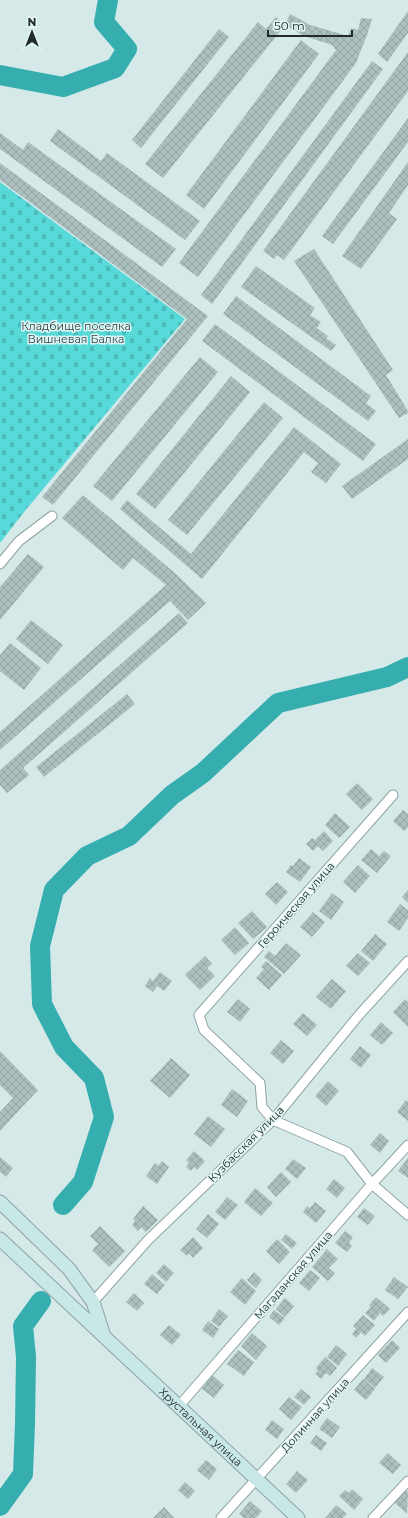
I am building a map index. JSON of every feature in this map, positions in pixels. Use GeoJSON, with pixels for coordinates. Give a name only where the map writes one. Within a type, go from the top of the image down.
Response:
{"type":"FeatureCollection","features":[{"type":"Feature","properties":{"kind":"street"},"geometry":{"type":"LineString","coordinates":[[0,564],[19,541],[52,516]]}},
{"type":"Feature","properties":{"kind":"street","name":"Героическая улица"},"geometry":{"type":"LineString","coordinates":[[273,1120],[262,1107],[260,1083],[204,1030],[199,1015],[393,795]]}},
{"type":"Feature","properties":{"kind":"street","name":"Кузбасская улица"},"geometry":{"type":"LineString","coordinates":[[93,1302],[148,1240],[273,1120],[358,1015],[408,962]]}},
{"type":"Feature","properties":{"kind":"street"},"geometry":{"type":"LineString","coordinates":[[273,1120],[347,1152],[372,1184],[408,1215]]}},
{"type":"Feature","properties":{"kind":"street","name":"Магаданская улица"},"geometry":{"type":"LineString","coordinates":[[179,1406],[408,1144]]}},
{"type":"Feature","properties":{"kind":"street","name":"Хрустальная улица"},"geometry":{"type":"LineString","coordinates":[[0,1202],[69,1269],[93,1302],[104,1335]]}},
{"type":"Feature","properties":{"kind":"street","name":"Хрустальная улица"},"geometry":{"type":"LineString","coordinates":[[0,1239],[298,1518]]}},
{"type":"Feature","properties":{"kind":"street","name":"Долинная улица"},"geometry":{"type":"LineString","coordinates":[[221,1518],[408,1312]]}},
{"type":"Feature","properties":{"kind":"street"},"geometry":{"type":"LineString","coordinates":[[374,1518],[408,1481]]}},
{"type":"Feature","properties":{"kind":"green space","name":"Кладбище поселка Вишневая Балка"},"geometry":{"type":"Polygon","coordinates":[[[0,182],[185,319],[24,512],[0,543],[0,182]]]}},
{"type":"Feature","properties":{"kind":"building"},"geometry":{"type":"Polygon","coordinates":[[[408,11],[408,33],[387,62],[378,54],[408,11]]]}},
{"type":"Feature","properties":{"kind":"building"},"geometry":{"type":"Polygon","coordinates":[[[290,14],[310,25],[348,36],[351,28],[358,30],[361,18],[372,19],[356,63],[198,277],[179,263],[336,50],[332,45],[304,36],[285,25],[290,14]]]}},
{"type":"Feature","properties":{"kind":"building"},"geometry":{"type":"Polygon","coordinates":[[[276,17],[285,25],[163,178],[145,164],[258,22],[266,29],[276,17]]]}},
{"type":"Feature","properties":{"kind":"building"},"geometry":{"type":"Polygon","coordinates":[[[219,29],[229,37],[141,148],[132,140],[219,29]]]}},
{"type":"Feature","properties":{"kind":"building"},"geometry":{"type":"Polygon","coordinates":[[[301,40],[319,54],[204,209],[186,195],[301,40]]]}},
{"type":"Feature","properties":{"kind":"building"},"geometry":{"type":"Polygon","coordinates":[[[408,52],[408,91],[284,260],[277,255],[274,259],[263,251],[408,52]]]}},
{"type":"Feature","properties":{"kind":"building"},"geometry":{"type":"Polygon","coordinates":[[[372,61],[383,69],[212,304],[201,295],[372,61]]]}},
{"type":"Feature","properties":{"kind":"building"},"geometry":{"type":"Polygon","coordinates":[[[408,118],[408,142],[333,244],[322,236],[408,118]]]}},
{"type":"Feature","properties":{"kind":"building"},"geometry":{"type":"Polygon","coordinates":[[[58,129],[101,161],[107,153],[200,221],[185,240],[50,141],[58,129]]]}},
{"type":"Feature","properties":{"kind":"building"},"geometry":{"type":"Polygon","coordinates":[[[0,133],[23,150],[28,142],[176,249],[162,267],[0,149],[0,133]]]}},
{"type":"Feature","properties":{"kind":"building"},"geometry":{"type":"Polygon","coordinates":[[[408,162],[408,185],[389,213],[397,219],[361,269],[342,256],[408,162]]]}},
{"type":"Feature","properties":{"kind":"building"},"geometry":{"type":"Polygon","coordinates":[[[0,163],[208,316],[53,505],[42,497],[187,319],[0,180],[0,163]]]}},
{"type":"Feature","properties":{"kind":"building"},"geometry":{"type":"Polygon","coordinates":[[[314,249],[393,370],[386,375],[408,411],[408,413],[399,418],[294,261],[314,249]]]}},
{"type":"Feature","properties":{"kind":"building"},"geometry":{"type":"Polygon","coordinates":[[[256,266],[315,308],[310,315],[321,322],[317,328],[328,336],[326,338],[336,345],[331,351],[241,287],[256,266]]]}},
{"type":"Feature","properties":{"kind":"building"},"geometry":{"type":"Polygon","coordinates":[[[236,296],[371,396],[366,403],[376,411],[368,421],[223,314],[236,296]]]}},
{"type":"Feature","properties":{"kind":"building"},"geometry":{"type":"Polygon","coordinates":[[[215,324],[376,444],[363,461],[202,341],[215,324]]]}},
{"type":"Feature","properties":{"kind":"building"},"geometry":{"type":"Polygon","coordinates":[[[200,357],[218,372],[112,501],[93,486],[200,357]]]}},
{"type":"Feature","properties":{"kind":"building"},"geometry":{"type":"Polygon","coordinates":[[[231,376],[250,392],[155,509],[136,494],[231,376]]]}},
{"type":"Feature","properties":{"kind":"building"},"geometry":{"type":"Polygon","coordinates":[[[264,402],[283,418],[187,535],[168,520],[264,402]]]}},
{"type":"Feature","properties":{"kind":"building"},"geometry":{"type":"Polygon","coordinates":[[[294,427],[341,464],[326,483],[311,472],[318,463],[304,452],[202,579],[120,509],[127,500],[191,554],[294,427]]]}},
{"type":"Feature","properties":{"kind":"building"},"geometry":{"type":"Polygon","coordinates":[[[408,439],[408,459],[352,499],[342,486],[408,439]]]}},
{"type":"Feature","properties":{"kind":"building"},"geometry":{"type":"Polygon","coordinates":[[[83,495],[176,574],[206,603],[188,620],[170,601],[0,750],[0,732],[166,585],[133,558],[123,570],[62,518],[83,495]]]}},
{"type":"Feature","properties":{"kind":"building"},"geometry":{"type":"Polygon","coordinates":[[[28,554],[44,567],[0,620],[0,587],[28,554]]]}},
{"type":"Feature","properties":{"kind":"building"},"geometry":{"type":"Polygon","coordinates":[[[179,613],[188,623],[23,768],[29,775],[7,793],[0,785],[0,770],[179,613]]]}},
{"type":"Feature","properties":{"kind":"building"},"geometry":{"type":"Polygon","coordinates":[[[31,620],[63,645],[48,664],[16,639],[31,620]]]}},
{"type":"Feature","properties":{"kind":"building"},"geometry":{"type":"Polygon","coordinates":[[[10,643],[41,668],[24,690],[0,671],[0,655],[10,643]]]}},
{"type":"Feature","properties":{"kind":"building"},"geometry":{"type":"Polygon","coordinates":[[[127,694],[135,704],[44,777],[36,767],[127,694]]]}},
{"type":"Feature","properties":{"kind":"building"},"geometry":{"type":"Polygon","coordinates":[[[357,783],[373,799],[362,810],[346,794],[357,783]]]}},
{"type":"Feature","properties":{"kind":"building"},"geometry":{"type":"Polygon","coordinates":[[[403,810],[408,814],[408,827],[404,831],[393,821],[403,810]]]}},
{"type":"Feature","properties":{"kind":"building"},"geometry":{"type":"Polygon","coordinates":[[[335,813],[350,827],[339,838],[325,825],[335,813]]]}},
{"type":"Feature","properties":{"kind":"building"},"geometry":{"type":"Polygon","coordinates":[[[324,831],[333,841],[323,851],[318,846],[313,851],[306,844],[312,838],[315,840],[324,831]]]}},
{"type":"Feature","properties":{"kind":"building"},"geometry":{"type":"Polygon","coordinates":[[[371,849],[379,856],[384,851],[391,856],[377,873],[361,860],[371,849]]]}},
{"type":"Feature","properties":{"kind":"building"},"geometry":{"type":"Polygon","coordinates":[[[299,858],[311,867],[300,882],[286,872],[299,858]]]}},
{"type":"Feature","properties":{"kind":"building"},"geometry":{"type":"Polygon","coordinates":[[[358,865],[370,876],[355,893],[343,882],[358,865]]]}},
{"type":"Feature","properties":{"kind":"building"},"geometry":{"type":"Polygon","coordinates":[[[277,882],[288,892],[276,905],[265,894],[277,882]]]}},
{"type":"Feature","properties":{"kind":"building"},"geometry":{"type":"Polygon","coordinates":[[[408,890],[408,903],[402,897],[408,890]]]}},
{"type":"Feature","properties":{"kind":"building"},"geometry":{"type":"Polygon","coordinates":[[[332,893],[344,902],[331,920],[319,911],[332,893]]]}},
{"type":"Feature","properties":{"kind":"building"},"geometry":{"type":"Polygon","coordinates":[[[400,904],[408,910],[408,918],[399,931],[387,922],[400,904]]]}},
{"type":"Feature","properties":{"kind":"building"},"geometry":{"type":"Polygon","coordinates":[[[252,911],[267,927],[253,939],[238,923],[252,911]]]}},
{"type":"Feature","properties":{"kind":"building"},"geometry":{"type":"Polygon","coordinates":[[[313,912],[325,922],[312,937],[300,927],[313,912]]]}},
{"type":"Feature","properties":{"kind":"building"},"geometry":{"type":"Polygon","coordinates":[[[235,927],[249,943],[235,955],[221,940],[235,927]]]}},
{"type":"Feature","properties":{"kind":"building"},"geometry":{"type":"Polygon","coordinates":[[[375,934],[387,944],[373,961],[361,951],[375,934]]]}},
{"type":"Feature","properties":{"kind":"building"},"geometry":{"type":"Polygon","coordinates":[[[286,943],[301,955],[284,974],[264,957],[269,951],[275,956],[286,943]]]}},
{"type":"Feature","properties":{"kind":"building"},"geometry":{"type":"Polygon","coordinates":[[[358,953],[370,963],[358,976],[346,966],[358,953]]]}},
{"type":"Feature","properties":{"kind":"building"},"geometry":{"type":"Polygon","coordinates":[[[205,956],[212,964],[207,968],[215,976],[200,990],[185,975],[205,956]]]}},
{"type":"Feature","properties":{"kind":"building"},"geometry":{"type":"Polygon","coordinates":[[[266,961],[282,975],[269,990],[256,978],[264,969],[261,967],[266,961]]]}},
{"type":"Feature","properties":{"kind":"building"},"geometry":{"type":"Polygon","coordinates":[[[160,972],[172,981],[164,991],[157,986],[153,992],[145,986],[150,978],[153,981],[160,972]]]}},
{"type":"Feature","properties":{"kind":"building"},"geometry":{"type":"Polygon","coordinates":[[[332,979],[346,991],[331,1009],[316,997],[332,979]]]}},
{"type":"Feature","properties":{"kind":"building"},"geometry":{"type":"Polygon","coordinates":[[[238,999],[250,1009],[240,1022],[227,1012],[238,999]]]}},
{"type":"Feature","properties":{"kind":"building"},"geometry":{"type":"Polygon","coordinates":[[[405,999],[408,1002],[408,1027],[393,1012],[405,999]]]}},
{"type":"Feature","properties":{"kind":"building"},"geometry":{"type":"Polygon","coordinates":[[[303,1013],[317,1025],[307,1036],[293,1024],[303,1013]]]}},
{"type":"Feature","properties":{"kind":"building"},"geometry":{"type":"Polygon","coordinates":[[[381,1022],[393,1033],[382,1045],[370,1035],[381,1022]]]}},
{"type":"Feature","properties":{"kind":"building"},"geometry":{"type":"Polygon","coordinates":[[[281,1040],[294,1051],[283,1064],[270,1053],[281,1040]]]}},
{"type":"Feature","properties":{"kind":"building"},"geometry":{"type":"Polygon","coordinates":[[[360,1046],[371,1055],[361,1068],[350,1059],[360,1046]]]}},
{"type":"Feature","properties":{"kind":"building"},"geometry":{"type":"Polygon","coordinates":[[[0,1051],[38,1090],[0,1131],[0,1112],[13,1098],[0,1085],[0,1051]]]}},
{"type":"Feature","properties":{"kind":"building"},"geometry":{"type":"Polygon","coordinates":[[[171,1058],[190,1075],[170,1098],[150,1081],[171,1058]]]}},
{"type":"Feature","properties":{"kind":"building"},"geometry":{"type":"Polygon","coordinates":[[[328,1081],[339,1091],[326,1106],[315,1096],[328,1081]]]}},
{"type":"Feature","properties":{"kind":"building"},"geometry":{"type":"Polygon","coordinates":[[[232,1089],[248,1101],[237,1117],[221,1105],[232,1089]]]}},
{"type":"Feature","properties":{"kind":"building"},"geometry":{"type":"Polygon","coordinates":[[[406,1100],[408,1102],[408,1121],[397,1112],[406,1100]]]}},
{"type":"Feature","properties":{"kind":"building"},"geometry":{"type":"Polygon","coordinates":[[[208,1116],[225,1129],[211,1147],[194,1134],[208,1116]]]}},
{"type":"Feature","properties":{"kind":"building"},"geometry":{"type":"Polygon","coordinates":[[[380,1133],[389,1141],[380,1153],[370,1145],[380,1133]]]}},
{"type":"Feature","properties":{"kind":"building"},"geometry":{"type":"Polygon","coordinates":[[[194,1151],[205,1161],[197,1170],[194,1167],[191,1171],[186,1167],[189,1163],[186,1160],[194,1151]]]}},
{"type":"Feature","properties":{"kind":"building"},"geometry":{"type":"Polygon","coordinates":[[[0,1157],[13,1168],[6,1177],[0,1172],[0,1157]]]}},
{"type":"Feature","properties":{"kind":"building"},"geometry":{"type":"Polygon","coordinates":[[[408,1158],[408,1178],[398,1171],[408,1158]]]}},
{"type":"Feature","properties":{"kind":"building"},"geometry":{"type":"Polygon","coordinates":[[[293,1159],[306,1168],[297,1179],[285,1169],[293,1159]]]}},
{"type":"Feature","properties":{"kind":"building"},"geometry":{"type":"Polygon","coordinates":[[[162,1161],[169,1167],[157,1184],[146,1176],[155,1163],[158,1166],[162,1161]]]}},
{"type":"Feature","properties":{"kind":"building"},"geometry":{"type":"Polygon","coordinates":[[[281,1172],[291,1182],[276,1197],[267,1187],[281,1172]]]}},
{"type":"Feature","properties":{"kind":"building"},"geometry":{"type":"Polygon","coordinates":[[[334,1179],[345,1188],[337,1198],[326,1189],[334,1179]]]}},
{"type":"Feature","properties":{"kind":"building"},"geometry":{"type":"Polygon","coordinates":[[[255,1188],[273,1203],[261,1216],[244,1202],[255,1188]]]}},
{"type":"Feature","properties":{"kind":"building"},"geometry":{"type":"Polygon","coordinates":[[[227,1197],[238,1205],[225,1220],[215,1212],[227,1197]]]}},
{"type":"Feature","properties":{"kind":"building"},"geometry":{"type":"Polygon","coordinates":[[[315,1202],[326,1211],[316,1223],[303,1212],[307,1206],[310,1208],[315,1202]]]}},
{"type":"Feature","properties":{"kind":"building"},"geometry":{"type":"Polygon","coordinates":[[[143,1206],[158,1220],[146,1232],[141,1227],[138,1231],[132,1225],[135,1221],[133,1219],[143,1206]]]}},
{"type":"Feature","properties":{"kind":"building"},"geometry":{"type":"Polygon","coordinates":[[[364,1208],[375,1216],[368,1225],[357,1217],[364,1208]]]}},
{"type":"Feature","properties":{"kind":"building"},"geometry":{"type":"Polygon","coordinates":[[[208,1214],[219,1224],[207,1238],[196,1229],[208,1214]]]}},
{"type":"Feature","properties":{"kind":"building"},"geometry":{"type":"Polygon","coordinates":[[[100,1226],[125,1251],[109,1267],[92,1250],[98,1244],[90,1236],[100,1226]]]}},
{"type":"Feature","properties":{"kind":"building"},"geometry":{"type":"Polygon","coordinates":[[[345,1231],[353,1237],[349,1243],[352,1246],[347,1252],[335,1243],[345,1231]]]}},
{"type":"Feature","properties":{"kind":"building"},"geometry":{"type":"Polygon","coordinates":[[[286,1234],[297,1243],[292,1249],[281,1240],[286,1234]]]}},
{"type":"Feature","properties":{"kind":"building"},"geometry":{"type":"Polygon","coordinates":[[[193,1237],[203,1248],[193,1258],[189,1253],[187,1256],[180,1250],[193,1237]]]}},
{"type":"Feature","properties":{"kind":"building"},"geometry":{"type":"Polygon","coordinates":[[[277,1239],[290,1252],[279,1264],[266,1251],[277,1239]]]}},
{"type":"Feature","properties":{"kind":"building"},"geometry":{"type":"Polygon","coordinates":[[[327,1249],[338,1259],[329,1268],[335,1273],[328,1281],[312,1267],[327,1249]]]}},
{"type":"Feature","properties":{"kind":"building"},"geometry":{"type":"Polygon","coordinates":[[[164,1264],[174,1273],[166,1282],[156,1273],[164,1264]]]}},
{"type":"Feature","properties":{"kind":"building"},"geometry":{"type":"Polygon","coordinates":[[[310,1270],[320,1278],[309,1291],[299,1283],[310,1270]]]}},
{"type":"Feature","properties":{"kind":"building"},"geometry":{"type":"Polygon","coordinates":[[[254,1272],[262,1280],[256,1288],[247,1280],[254,1272]]]}},
{"type":"Feature","properties":{"kind":"building"},"geometry":{"type":"Polygon","coordinates":[[[152,1274],[165,1285],[157,1294],[144,1284],[152,1274]]]}},
{"type":"Feature","properties":{"kind":"building"},"geometry":{"type":"Polygon","coordinates":[[[394,1277],[408,1287],[398,1299],[385,1290],[394,1277]]]}},
{"type":"Feature","properties":{"kind":"building"},"geometry":{"type":"Polygon","coordinates":[[[242,1278],[256,1291],[245,1305],[230,1292],[242,1278]]]}},
{"type":"Feature","properties":{"kind":"building"},"geometry":{"type":"Polygon","coordinates":[[[134,1293],[144,1303],[137,1311],[126,1302],[134,1293]]]}},
{"type":"Feature","properties":{"kind":"building"},"geometry":{"type":"Polygon","coordinates":[[[376,1297],[390,1309],[383,1316],[380,1313],[374,1321],[365,1313],[371,1307],[369,1305],[376,1297]]]}},
{"type":"Feature","properties":{"kind":"building"},"geometry":{"type":"Polygon","coordinates":[[[285,1298],[294,1306],[285,1317],[276,1309],[285,1298]]]}},
{"type":"Feature","properties":{"kind":"building"},"geometry":{"type":"Polygon","coordinates":[[[219,1309],[228,1316],[219,1327],[211,1321],[219,1309]]]}},
{"type":"Feature","properties":{"kind":"building"},"geometry":{"type":"Polygon","coordinates":[[[274,1310],[285,1318],[279,1325],[269,1317],[274,1310]]]}},
{"type":"Feature","properties":{"kind":"building"},"geometry":{"type":"Polygon","coordinates":[[[363,1315],[375,1325],[365,1336],[361,1332],[356,1338],[352,1334],[356,1329],[353,1326],[363,1315]]]}},
{"type":"Feature","properties":{"kind":"building"},"geometry":{"type":"Polygon","coordinates":[[[208,1321],[219,1329],[213,1338],[202,1330],[208,1321]]]}},
{"type":"Feature","properties":{"kind":"building"},"geometry":{"type":"Polygon","coordinates":[[[169,1325],[181,1335],[172,1345],[160,1335],[169,1325]]]}},
{"type":"Feature","properties":{"kind":"building"},"geometry":{"type":"Polygon","coordinates":[[[252,1333],[267,1346],[256,1360],[241,1346],[252,1333]]]}},
{"type":"Feature","properties":{"kind":"building"},"geometry":{"type":"Polygon","coordinates":[[[392,1340],[400,1348],[386,1363],[378,1355],[392,1340]]]}},
{"type":"Feature","properties":{"kind":"building"},"geometry":{"type":"Polygon","coordinates":[[[336,1345],[347,1354],[338,1366],[327,1357],[336,1345]]]}},
{"type":"Feature","properties":{"kind":"building"},"geometry":{"type":"Polygon","coordinates":[[[238,1350],[254,1362],[244,1376],[227,1364],[238,1350]]]}},
{"type":"Feature","properties":{"kind":"building"},"geometry":{"type":"Polygon","coordinates":[[[325,1357],[337,1368],[330,1376],[326,1373],[321,1379],[315,1374],[318,1371],[316,1368],[325,1357]]]}},
{"type":"Feature","properties":{"kind":"building"},"geometry":{"type":"Polygon","coordinates":[[[372,1368],[384,1377],[375,1388],[364,1379],[372,1368]]]}},
{"type":"Feature","properties":{"kind":"building"},"geometry":{"type":"Polygon","coordinates":[[[212,1375],[224,1385],[214,1398],[202,1389],[212,1375]]]}},
{"type":"Feature","properties":{"kind":"building"},"geometry":{"type":"Polygon","coordinates":[[[363,1379],[375,1389],[366,1400],[354,1390],[363,1379]]]}},
{"type":"Feature","properties":{"kind":"building"},"geometry":{"type":"Polygon","coordinates":[[[301,1389],[311,1397],[304,1405],[294,1397],[301,1389]]]}},
{"type":"Feature","properties":{"kind":"building"},"geometry":{"type":"Polygon","coordinates":[[[289,1397],[302,1407],[291,1420],[279,1409],[289,1397]]]}},
{"type":"Feature","properties":{"kind":"building"},"geometry":{"type":"Polygon","coordinates":[[[327,1418],[340,1427],[332,1438],[319,1429],[327,1418]]]}},
{"type":"Feature","properties":{"kind":"building"},"geometry":{"type":"Polygon","coordinates":[[[272,1420],[284,1429],[277,1439],[265,1430],[272,1420]]]}},
{"type":"Feature","properties":{"kind":"building"},"geometry":{"type":"Polygon","coordinates":[[[316,1435],[327,1443],[321,1451],[310,1443],[316,1435]]]}},
{"type":"Feature","properties":{"kind":"building"},"geometry":{"type":"Polygon","coordinates":[[[388,1453],[401,1465],[393,1474],[379,1463],[388,1453]]]}},
{"type":"Feature","properties":{"kind":"building"},"geometry":{"type":"Polygon","coordinates":[[[206,1460],[217,1469],[209,1480],[197,1470],[206,1460]]]}},
{"type":"Feature","properties":{"kind":"building"},"geometry":{"type":"Polygon","coordinates":[[[297,1471],[308,1480],[296,1493],[286,1484],[297,1471]]]}},
{"type":"Feature","properties":{"kind":"building"},"geometry":{"type":"Polygon","coordinates":[[[185,1482],[195,1491],[188,1499],[178,1490],[185,1482]]]}},
{"type":"Feature","properties":{"kind":"building"},"geometry":{"type":"Polygon","coordinates":[[[352,1489],[363,1499],[354,1510],[339,1496],[345,1490],[349,1493],[352,1489]]]}},
{"type":"Feature","properties":{"kind":"building"},"geometry":{"type":"Polygon","coordinates":[[[405,1490],[408,1492],[407,1514],[394,1502],[405,1490]]]}},
{"type":"Feature","properties":{"kind":"building"},"geometry":{"type":"Polygon","coordinates":[[[250,1501],[262,1511],[256,1518],[244,1518],[239,1514],[250,1501]]]}},
{"type":"Feature","properties":{"kind":"building"},"geometry":{"type":"Polygon","coordinates":[[[336,1505],[347,1514],[343,1518],[325,1518],[336,1505]]]}},
{"type":"Feature","properties":{"kind":"building"},"geometry":{"type":"Polygon","coordinates":[[[164,1507],[174,1518],[153,1518],[164,1507]]]}},
{"type":"Feature","properties":{"kind":"waterway"},"geometry":{"type":"LineString","coordinates":[[0,75],[63,87],[115,68],[127,49],[104,22],[108,0]]}},
{"type":"Feature","properties":{"kind":"waterway"},"geometry":{"type":"LineString","coordinates":[[63,1205],[83,1182],[104,1117],[94,1078],[64,1047],[42,1004],[40,946],[54,890],[87,856],[129,836],[172,795],[203,773],[278,703],[387,677],[408,667]]}},
{"type":"Feature","properties":{"kind":"waterway"},"geometry":{"type":"LineString","coordinates":[[0,1506],[23,1474],[26,1357],[23,1326],[41,1301]]}}]}
